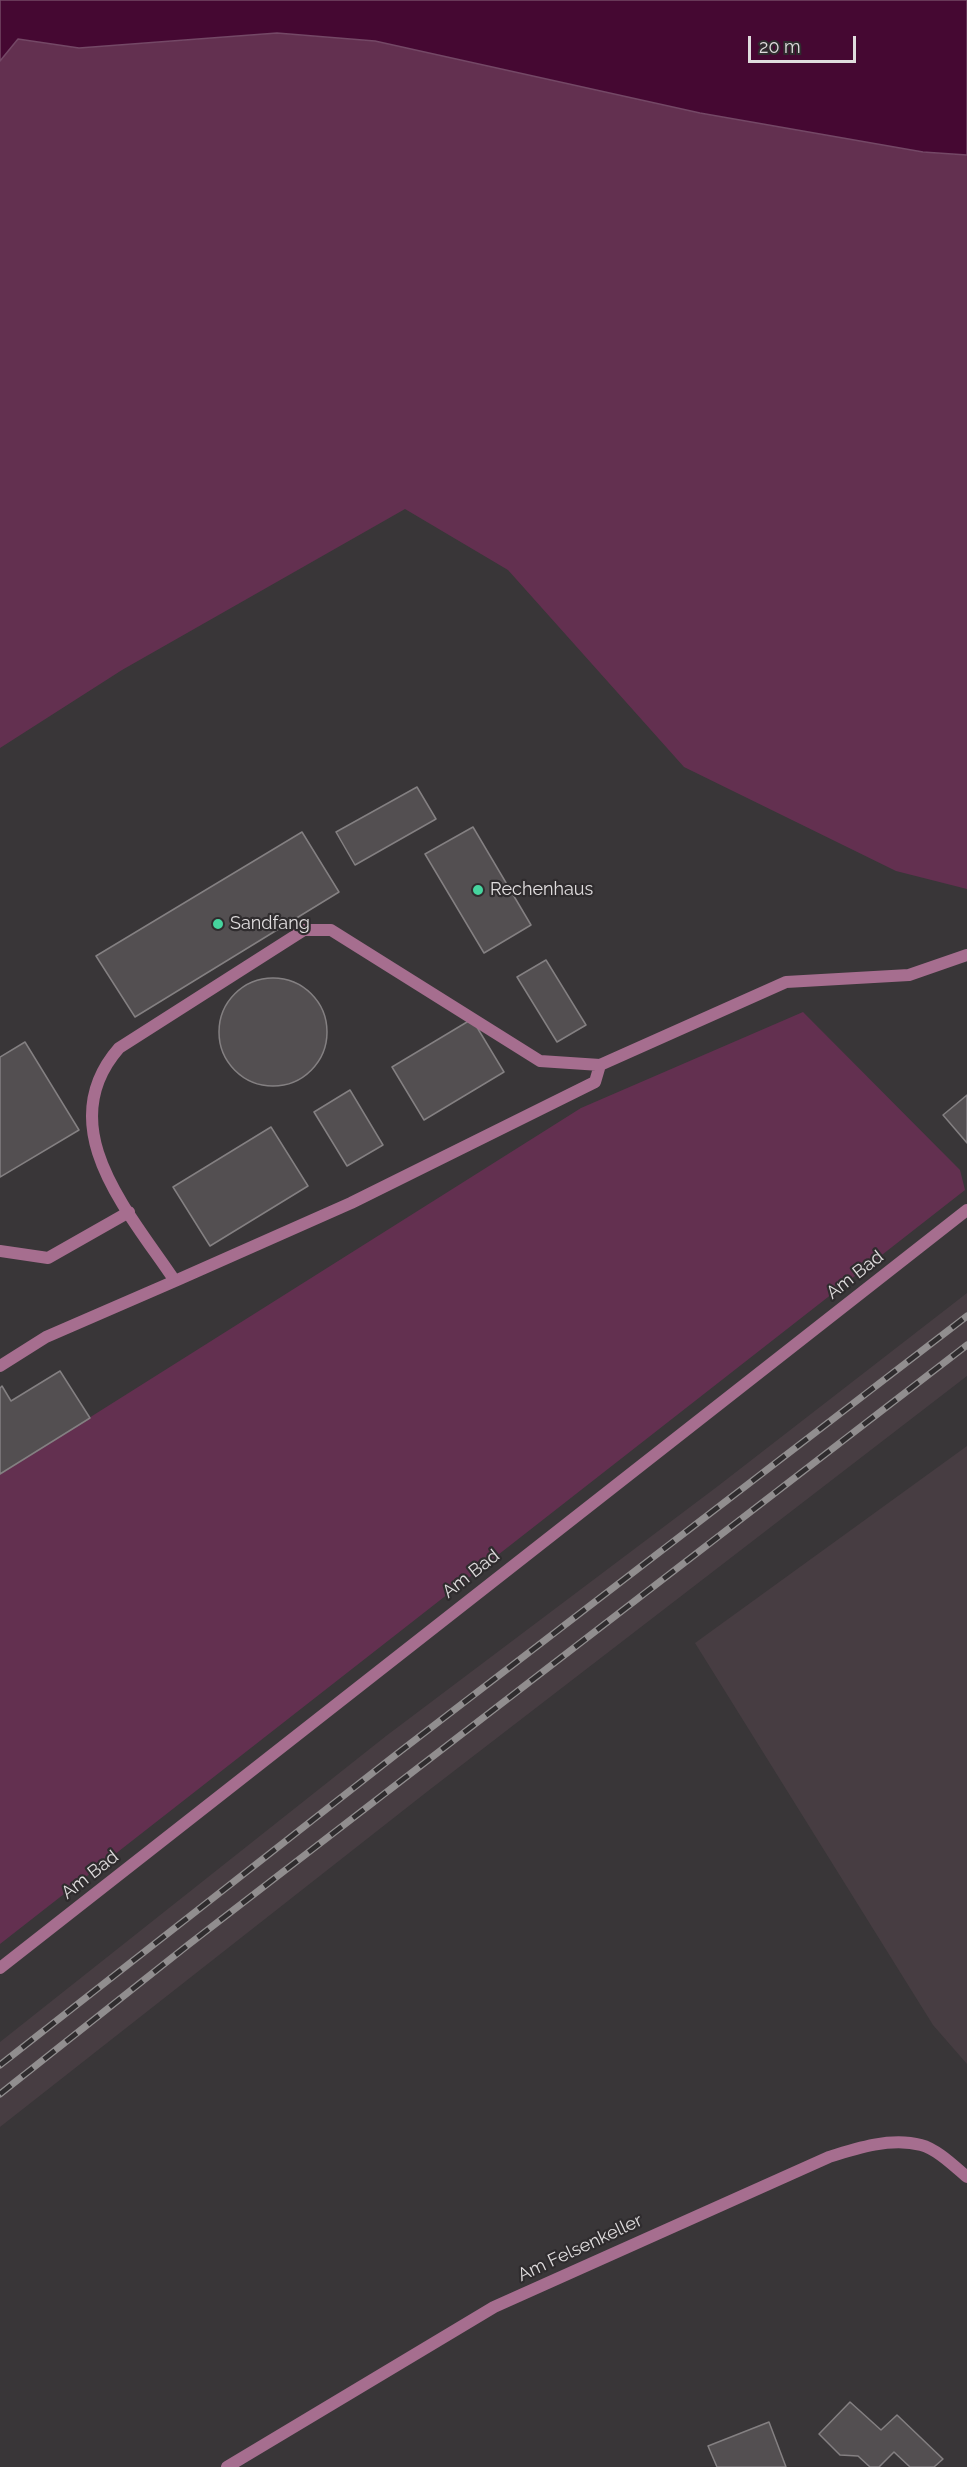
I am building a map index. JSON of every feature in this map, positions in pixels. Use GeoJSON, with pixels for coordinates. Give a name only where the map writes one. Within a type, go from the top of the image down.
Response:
{"type":"FeatureCollection","features":[{"type":"Feature","properties":{"kind":"street"},"geometry":{"type":"LineString","coordinates":[[175,1281],[129,1212],[101,1162],[90,1121],[94,1089],[105,1065],[119,1048],[304,930],[332,930],[540,1061],[600,1065],[786,982],[909,975],[967,955]]}},
{"type":"Feature","properties":{"kind":"street"},"geometry":{"type":"LineString","coordinates":[[0,1366],[46,1337],[351,1203],[595,1082],[600,1065]]}},
{"type":"Feature","properties":{"kind":"street","name":"Am Bad"},"geometry":{"type":"LineString","coordinates":[[0,1968],[967,1210]]}},
{"type":"Feature","properties":{"kind":"street"},"geometry":{"type":"LineString","coordinates":[[0,1251],[48,1258],[129,1212]]}},
{"type":"Feature","properties":{"kind":"street","name":"Am Felsenkeller"},"geometry":{"type":"LineString","coordinates":[[227,2467],[494,2307],[829,2157],[859,2147],[894,2143],[922,2145],[967,2177]]}},
{"type":"Feature","properties":{"kind":"shaded area"},"geometry":{"type":"Polygon","coordinates":[[[0,0],[967,0],[967,155],[923,152],[700,113],[375,41],[277,33],[79,48],[18,39],[0,61],[0,0]]]}},
{"type":"Feature","properties":{"kind":"shaded area"},"geometry":{"type":"Polygon","coordinates":[[[277,33],[375,41],[700,113],[923,152],[967,155],[967,889],[896,871],[684,767],[508,570],[405,509],[122,670],[0,748],[0,61],[18,39],[79,48],[277,33]]]}},
{"type":"Feature","properties":{"kind":"shaded area"},"geometry":{"type":"Polygon","coordinates":[[[803,1012],[960,1170],[965,1190],[0,1944],[0,1474],[581,1108],[803,1012]]]}},
{"type":"Feature","properties":{"kind":"shaded area"},"geometry":{"type":"Polygon","coordinates":[[[967,1293],[967,1376],[428,1791],[0,2127],[0,2042],[386,1736],[718,1486],[967,1293]]]}},
{"type":"Feature","properties":{"kind":"shaded area"},"geometry":{"type":"Polygon","coordinates":[[[967,1446],[967,2064],[933,2025],[695,1643],[967,1446]]]}},
{"type":"Feature","properties":{"kind":"building"},"geometry":{"type":"Polygon","coordinates":[[[417,787],[436,819],[355,865],[336,832],[417,787]]]}},
{"type":"Feature","properties":{"kind":"building","name":"Rechenhaus"},"geometry":{"type":"Polygon","coordinates":[[[473,827],[531,925],[484,953],[425,854],[473,827]]]}},
{"type":"Feature","properties":{"kind":"building","name":"Sandfang"},"geometry":{"type":"Polygon","coordinates":[[[302,832],[339,892],[135,1017],[96,956],[302,832]]]}},
{"type":"Feature","properties":{"kind":"building"},"geometry":{"type":"Polygon","coordinates":[[[546,960],[586,1025],[557,1042],[517,977],[546,960]]]}},
{"type":"Feature","properties":{"kind":"building"},"geometry":{"type":"Polygon","coordinates":[[[273,978],[294,982],[311,994],[323,1011],[327,1032],[323,1053],[311,1070],[294,1082],[273,1086],[252,1082],[235,1070],[223,1053],[219,1032],[223,1011],[235,994],[252,982],[273,978]]]}},
{"type":"Feature","properties":{"kind":"building"},"geometry":{"type":"Polygon","coordinates":[[[472,1019],[504,1072],[424,1120],[392,1067],[472,1019]]]}},
{"type":"Feature","properties":{"kind":"building"},"geometry":{"type":"Polygon","coordinates":[[[25,1042],[79,1130],[0,1177],[0,1057],[25,1042]]]}},
{"type":"Feature","properties":{"kind":"building"},"geometry":{"type":"Polygon","coordinates":[[[350,1090],[383,1145],[347,1166],[314,1112],[350,1090]]]}},
{"type":"Feature","properties":{"kind":"building"},"geometry":{"type":"Polygon","coordinates":[[[967,1095],[967,1143],[943,1115],[967,1095]]]}},
{"type":"Feature","properties":{"kind":"building"},"geometry":{"type":"Polygon","coordinates":[[[271,1127],[308,1186],[210,1246],[173,1187],[271,1127]]]}},
{"type":"Feature","properties":{"kind":"building"},"geometry":{"type":"Polygon","coordinates":[[[60,1371],[90,1418],[0,1474],[0,1388],[2,1386],[11,1401],[60,1371]]]}},
{"type":"Feature","properties":{"kind":"building"},"geometry":{"type":"Polygon","coordinates":[[[850,2402],[881,2430],[897,2415],[943,2459],[934,2467],[910,2467],[894,2452],[879,2467],[870,2467],[858,2456],[840,2455],[819,2434],[850,2402]]]}},
{"type":"Feature","properties":{"kind":"building"},"geometry":{"type":"Polygon","coordinates":[[[769,2422],[786,2467],[717,2467],[708,2446],[769,2422]]]}},
{"type":"Feature","properties":{"kind":"railway"},"geometry":{"type":"LineString","coordinates":[[0,2065],[398,1753],[967,1316]]}},
{"type":"Feature","properties":{"kind":"railway"},"geometry":{"type":"LineString","coordinates":[[0,2094],[188,1945],[967,1345]]}},
{"type":"Feature","properties":{"kind":"place","name":"Rechenhaus"},"geometry":{"type":"Point","coordinates":[478,890]}},
{"type":"Feature","properties":{"kind":"place","name":"Sandfang"},"geometry":{"type":"Point","coordinates":[218,924]}}]}
